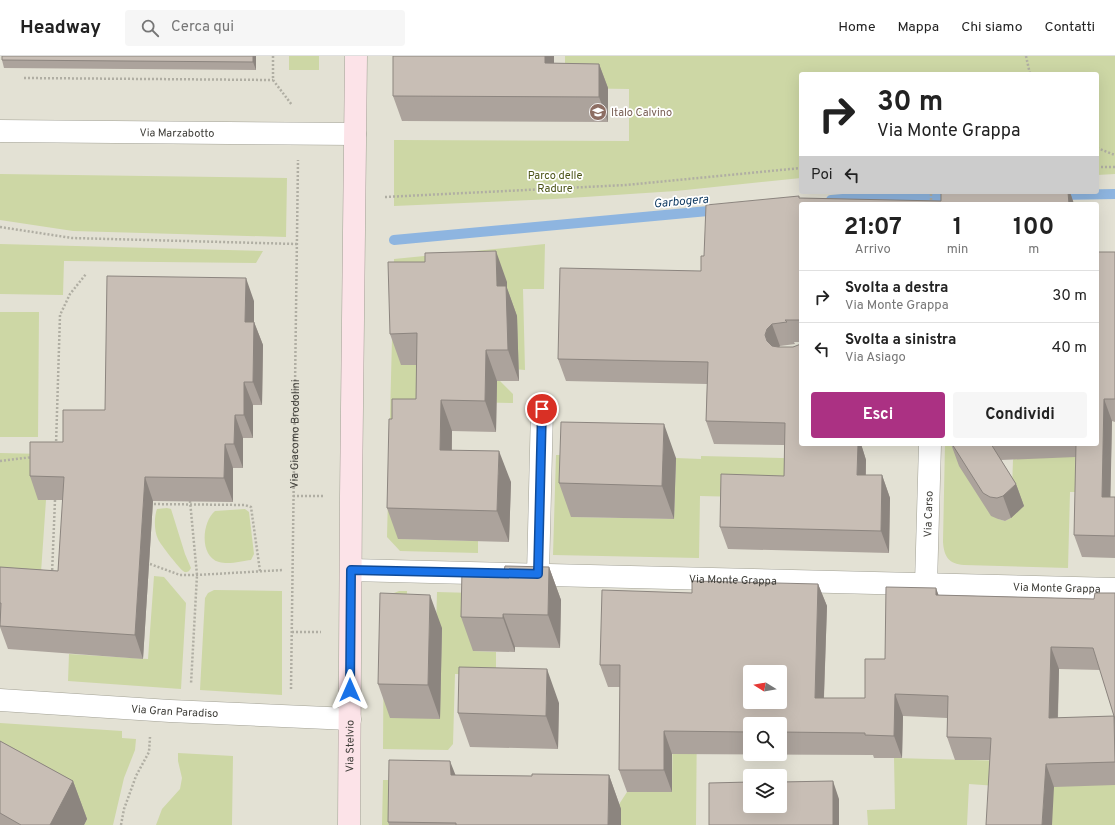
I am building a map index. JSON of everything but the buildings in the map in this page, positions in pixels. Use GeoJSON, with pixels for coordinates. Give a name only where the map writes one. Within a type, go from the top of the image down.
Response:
{"type":"FeatureCollection","features":[{"type":"Feature","properties":{"kind":"street"},"geometry":{"type":"LineString","coordinates":[[351,570],[356,56]]}},
{"type":"Feature","properties":{"kind":"street","name":"Via Marzabotto"},"geometry":{"type":"LineString","coordinates":[[0,131],[355,134]]}},
{"type":"Feature","properties":{"kind":"street"},"geometry":{"type":"LineString","coordinates":[[538,574],[542,409]]}},
{"type":"Feature","properties":{"kind":"street","name":"Via Carso"},"geometry":{"type":"LineString","coordinates":[[926,584],[930,446]]}},
{"type":"Feature","properties":{"kind":"street","name":"Via Monte Grappa"},"geometry":{"type":"LineString","coordinates":[[351,570],[1115,588]]}},
{"type":"Feature","properties":{"kind":"street","name":"Via Stelvio"},"geometry":{"type":"LineString","coordinates":[[349,825],[351,570]]}},
{"type":"Feature","properties":{"kind":"street","name":"Via Gran Paradiso"},"geometry":{"type":"LineString","coordinates":[[0,700],[170,711],[350,719]]}},
{"type":"Feature","properties":{"kind":"path"},"geometry":{"type":"LineString","coordinates":[[273,56],[272,80],[294,107]]}},
{"type":"Feature","properties":{"kind":"path"},"geometry":{"type":"LineString","coordinates":[[1026,56],[1030,72]]}},
{"type":"Feature","properties":{"kind":"path"},"geometry":{"type":"LineString","coordinates":[[24,78],[272,80]]}},
{"type":"Feature","properties":{"kind":"path"},"geometry":{"type":"LineString","coordinates":[[1099,149],[1115,155]]}},
{"type":"Feature","properties":{"kind":"path","name":"Via Giacomo Brodolini"},"geometry":{"type":"LineString","coordinates":[[291,716],[298,153]]}},
{"type":"Feature","properties":{"kind":"path"},"geometry":{"type":"LineString","coordinates":[[1099,167],[1115,167]]}},
{"type":"Feature","properties":{"kind":"path"},"geometry":{"type":"LineString","coordinates":[[385,197],[626,185],[799,168]]}},
{"type":"Feature","properties":{"kind":"path"},"geometry":{"type":"LineString","coordinates":[[0,227],[72,238],[297,244]]}},
{"type":"Feature","properties":{"kind":"path"},"geometry":{"type":"LineString","coordinates":[[56,450],[60,315],[70,294],[86,274]]}},
{"type":"Feature","properties":{"kind":"path"},"geometry":{"type":"LineString","coordinates":[[0,461],[41,458]]}},
{"type":"Feature","properties":{"kind":"path"},"geometry":{"type":"LineString","coordinates":[[294,496],[325,496]]}},
{"type":"Feature","properties":{"kind":"path"},"geometry":{"type":"LineString","coordinates":[[52,576],[55,500]]}},
{"type":"Feature","properties":{"kind":"path"},"geometry":{"type":"LineString","coordinates":[[190,501],[197,575],[191,689]]}},
{"type":"Feature","properties":{"kind":"path"},"geometry":{"type":"LineString","coordinates":[[148,504],[245,505],[251,507],[260,571]]}},
{"type":"Feature","properties":{"kind":"path"},"geometry":{"type":"LineString","coordinates":[[150,564],[180,574],[197,575],[283,570]]}},
{"type":"Feature","properties":{"kind":"path"},"geometry":{"type":"LineString","coordinates":[[292,632],[321,632]]}},
{"type":"Feature","properties":{"kind":"path"},"geometry":{"type":"LineString","coordinates":[[121,825],[124,809],[136,776],[149,752],[150,734]]}},
{"type":"Feature","properties":{"kind":"green space"},"geometry":{"type":"Polygon","coordinates":[[[289,56],[319,56],[319,70],[289,70],[289,56]]]}},
{"type":"Feature","properties":{"kind":"green space","name":"Italo Calvino"},"geometry":{"type":"Polygon","coordinates":[[[565,56],[1115,56],[1115,174],[1099,175],[1099,72],[799,72],[799,178],[676,191],[554,199],[394,206],[394,140],[629,141],[629,89],[565,88],[565,56]]]}},
{"type":"Feature","properties":{"kind":"green space"},"geometry":{"type":"Polygon","coordinates":[[[0,174],[287,178],[286,237],[73,231],[0,220],[0,174]]]}},
{"type":"Feature","properties":{"kind":"green space"},"geometry":{"type":"Polygon","coordinates":[[[0,244],[263,251],[256,263],[64,261],[63,295],[0,294],[0,244]]]}},
{"type":"Feature","properties":{"kind":"green space"},"geometry":{"type":"Polygon","coordinates":[[[545,244],[544,289],[523,289],[525,370],[451,364],[451,382],[500,381],[513,394],[513,403],[428,401],[398,539],[478,541],[478,553],[400,551],[387,537],[394,259],[545,244]]]}},
{"type":"Feature","properties":{"kind":"green space"},"geometry":{"type":"Polygon","coordinates":[[[0,312],[39,312],[38,437],[0,437],[0,312]]]}},
{"type":"Feature","properties":{"kind":"green space"},"geometry":{"type":"Polygon","coordinates":[[[945,446],[961,446],[998,519],[1005,521],[1011,518],[1013,460],[1020,449],[1082,457],[1083,492],[1070,492],[1068,568],[959,564],[948,559],[943,542],[945,446]]]}},
{"type":"Feature","properties":{"kind":"green space"},"geometry":{"type":"Polygon","coordinates":[[[0,453],[45,454],[38,499],[46,500],[40,587],[0,584],[0,453]]]}},
{"type":"Feature","properties":{"kind":"green space"},"geometry":{"type":"Polygon","coordinates":[[[556,455],[573,455],[571,517],[674,519],[676,458],[701,459],[701,456],[820,459],[792,498],[700,496],[699,558],[553,555],[556,455]]]}},
{"type":"Feature","properties":{"kind":"green space"},"geometry":{"type":"Polygon","coordinates":[[[157,509],[171,509],[191,568],[187,572],[183,571],[174,561],[162,546],[157,536],[155,516],[157,509]]]}},
{"type":"Feature","properties":{"kind":"green space"},"geometry":{"type":"Polygon","coordinates":[[[245,509],[249,512],[254,554],[251,560],[227,563],[219,562],[213,559],[208,553],[205,538],[205,530],[211,516],[215,511],[245,509]]]}},
{"type":"Feature","properties":{"kind":"green space"},"geometry":{"type":"Polygon","coordinates":[[[154,576],[164,577],[186,603],[181,689],[68,681],[69,654],[148,659],[154,576]]]}},
{"type":"Feature","properties":{"kind":"green space"},"geometry":{"type":"Polygon","coordinates":[[[214,590],[282,591],[282,695],[200,690],[205,598],[208,593],[214,590]]]}},
{"type":"Feature","properties":{"kind":"green space"},"geometry":{"type":"Polygon","coordinates":[[[399,591],[407,591],[406,627],[436,628],[437,592],[474,593],[473,651],[496,652],[496,675],[455,674],[453,744],[448,750],[383,749],[384,605],[389,595],[399,591]]]}},
{"type":"Feature","properties":{"kind":"green space"},"geometry":{"type":"Polygon","coordinates":[[[673,712],[697,713],[696,825],[621,825],[616,809],[627,792],[672,792],[673,712]]]}},
{"type":"Feature","properties":{"kind":"green space"},"geometry":{"type":"Polygon","coordinates":[[[0,723],[122,731],[122,738],[136,739],[135,750],[124,778],[113,825],[84,825],[87,819],[0,772],[0,723]]]}},
{"type":"Feature","properties":{"kind":"green space"},"geometry":{"type":"Polygon","coordinates":[[[178,753],[233,756],[232,825],[156,825],[162,809],[180,789],[182,778],[178,761],[178,753]]]}},
{"type":"Feature","properties":{"kind":"green space"},"geometry":{"type":"Polygon","coordinates":[[[894,758],[1089,763],[1115,785],[1115,825],[995,825],[997,786],[969,784],[967,825],[868,825],[867,810],[895,809],[894,758]]]}},
{"type":"Feature","properties":{"kind":"green space"},"geometry":{"type":"Polygon","coordinates":[[[383,780],[401,780],[400,825],[382,825],[383,780]]]}},
{"type":"Feature","properties":{"kind":"waterway","name":"Garbogera"},"geometry":{"type":"LineString","coordinates":[[1058,195],[1115,194]]}},
{"type":"Feature","properties":{"kind":"waterway","name":"Garbogera"},"geometry":{"type":"LineString","coordinates":[[831,200],[866,197],[954,197]]}},
{"type":"Feature","properties":{"kind":"waterway","name":"Garbogera"},"geometry":{"type":"LineString","coordinates":[[394,240],[719,210]]}},
{"type":"Feature","properties":{"kind":"place","name":"Italo Calvino"},"geometry":{"type":"Point","coordinates":[598,112]}},
{"type":"Feature","properties":{"kind":"route"},"geometry":{"type":"LineString","coordinates":[[350,690],[351,570],[538,574],[542,409]]}},
{"type":"Feature","properties":{"kind":"park label","name":"Parco delle Radure"},"geometry":{"type":"Point","coordinates":[555,181]}}]}
